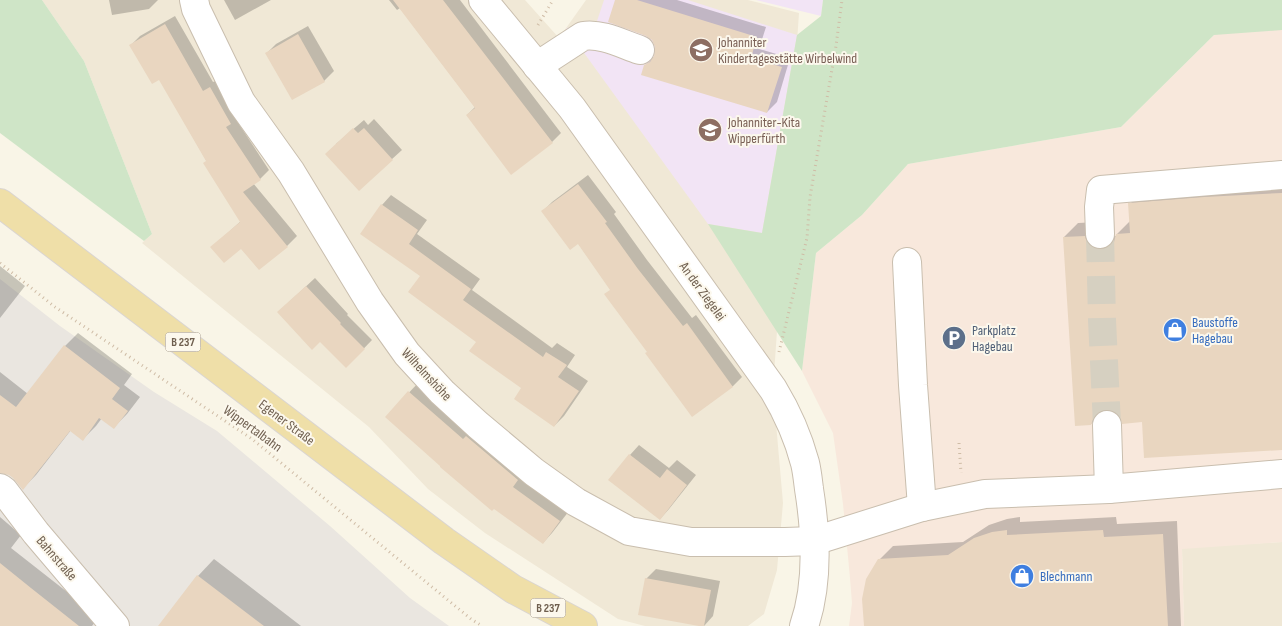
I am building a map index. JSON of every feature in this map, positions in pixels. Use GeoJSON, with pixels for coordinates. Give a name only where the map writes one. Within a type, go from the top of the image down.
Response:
{"type":"FeatureCollection","features":[{"type":"Feature","properties":{"kind":"main road","name":"Egener Straße"},"geometry":{"type":"LineString","coordinates":[[0,203],[444,541],[514,589],[583,626]]}},
{"type":"Feature","properties":{"kind":"street","name":"Wilhelmshöhe"},"geometry":{"type":"LineString","coordinates":[[194,0],[196,9],[241,102],[291,172],[370,302],[407,354],[442,392],[534,472],[576,502],[629,531],[691,542],[814,541],[922,507],[986,494],[1109,489],[1282,474]]}},
{"type":"Feature","properties":{"kind":"street","name":"An der Ziegelei"},"geometry":{"type":"LineString","coordinates":[[483,0],[572,108],[773,389],[785,410],[805,464],[812,509],[814,541],[813,580],[804,626]]}},
{"type":"Feature","properties":{"kind":"street"},"geometry":{"type":"LineString","coordinates":[[537,66],[583,36],[600,36],[640,50]]}},
{"type":"Feature","properties":{"kind":"street"},"geometry":{"type":"LineString","coordinates":[[1100,234],[1099,207],[1101,190],[1282,175]]}},
{"type":"Feature","properties":{"kind":"street"},"geometry":{"type":"LineString","coordinates":[[907,262],[922,507]]}},
{"type":"Feature","properties":{"kind":"street"},"geometry":{"type":"LineString","coordinates":[[1107,425],[1109,489]]}},
{"type":"Feature","properties":{"kind":"street","name":"Bahnstraße"},"geometry":{"type":"LineString","coordinates":[[0,488],[115,626]]}},
{"type":"Feature","properties":{"kind":"path"},"geometry":{"type":"LineString","coordinates":[[773,389],[780,348],[806,238],[810,197],[835,55],[842,0]]}},
{"type":"Feature","properties":{"kind":"path","name":"Wippertalbahn"},"geometry":{"type":"LineString","coordinates":[[0,263],[55,307],[252,439],[471,620],[482,626]]}},
{"type":"Feature","properties":{"kind":"path"},"geometry":{"type":"LineString","coordinates":[[959,443],[960,470]]}},
{"type":"Feature","properties":{"kind":"shaded area"},"geometry":{"type":"Polygon","coordinates":[[[42,0],[525,0],[559,38],[586,0],[748,0],[799,13],[773,389],[783,503],[777,570],[764,614],[748,626],[645,626],[618,619],[485,533],[428,489],[369,427],[142,243],[152,234],[84,61],[42,0]]]}},
{"type":"Feature","properties":{"kind":"shaded area","name":"Johanniter-Kita Wipperfürth"},"geometry":{"type":"Polygon","coordinates":[[[604,0],[688,0],[797,35],[762,233],[708,224],[566,28],[596,24],[604,0]]]}},
{"type":"Feature","properties":{"kind":"shaded area"},"geometry":{"type":"Polygon","coordinates":[[[756,0],[823,0],[821,16],[756,0]]]}},
{"type":"Feature","properties":{"kind":"shaded area"},"geometry":{"type":"Polygon","coordinates":[[[1282,29],[1282,542],[1182,549],[1184,626],[849,626],[852,603],[850,578],[843,504],[833,433],[802,371],[816,253],[862,215],[908,164],[1121,127],[1215,34],[1282,29]]]}},
{"type":"Feature","properties":{"kind":"shaded area"},"geometry":{"type":"Polygon","coordinates":[[[0,279],[60,326],[154,392],[217,431],[330,526],[410,598],[449,626],[0,626],[0,279]]]}},
{"type":"Feature","properties":{"kind":"shaded area"},"geometry":{"type":"Polygon","coordinates":[[[1282,542],[1282,626],[1184,626],[1182,548],[1282,542]]]}},
{"type":"Feature","properties":{"kind":"green space"},"geometry":{"type":"Polygon","coordinates":[[[0,0],[42,0],[84,61],[152,234],[144,241],[0,133],[0,0]]]}},
{"type":"Feature","properties":{"kind":"green space"},"geometry":{"type":"Polygon","coordinates":[[[823,0],[1282,0],[1282,30],[1214,35],[1121,127],[908,164],[862,215],[816,253],[802,371],[708,224],[762,233],[797,35],[821,16],[823,0]]]}},
{"type":"Feature","properties":{"kind":"building"},"geometry":{"type":"Polygon","coordinates":[[[393,0],[443,0],[553,143],[511,175],[466,115],[475,108],[393,0]]]}},
{"type":"Feature","properties":{"kind":"building","name":"Johanniter Kindertagesstätte Wirbelwind"},"geometry":{"type":"Polygon","coordinates":[[[615,0],[637,0],[757,37],[751,58],[782,67],[767,113],[641,75],[644,65],[650,62],[654,56],[655,47],[652,40],[646,36],[608,22],[615,0]]]}},
{"type":"Feature","properties":{"kind":"building"},"geometry":{"type":"Polygon","coordinates":[[[165,24],[203,91],[210,87],[231,124],[226,127],[261,180],[243,192],[288,247],[259,270],[241,249],[224,263],[210,247],[240,222],[203,163],[206,161],[159,80],[152,84],[129,45],[165,24]]]}},
{"type":"Feature","properties":{"kind":"building"},"geometry":{"type":"Polygon","coordinates":[[[298,34],[325,82],[292,100],[265,53],[298,34]]]}},
{"type":"Feature","properties":{"kind":"building"},"geometry":{"type":"Polygon","coordinates":[[[353,128],[358,133],[364,128],[393,160],[359,191],[325,154],[353,128]]]}},
{"type":"Feature","properties":{"kind":"building"},"geometry":{"type":"Polygon","coordinates":[[[578,184],[607,222],[605,223],[638,269],[683,326],[687,323],[733,387],[692,417],[604,294],[610,290],[578,244],[570,250],[541,211],[578,184]]]}},
{"type":"Feature","properties":{"kind":"building","name":"Baustoffe Hagebau"},"geometry":{"type":"Polygon","coordinates":[[[1282,193],[1282,450],[1144,458],[1142,422],[1122,424],[1120,416],[1106,409],[1094,417],[1091,425],[1075,426],[1063,237],[1085,236],[1087,243],[1092,248],[1101,250],[1109,247],[1114,242],[1116,234],[1130,233],[1128,203],[1282,193]]]}},
{"type":"Feature","properties":{"kind":"building"},"geometry":{"type":"Polygon","coordinates":[[[381,204],[418,230],[409,244],[471,289],[463,300],[543,357],[546,352],[567,365],[558,377],[579,391],[554,427],[514,399],[521,388],[469,351],[476,342],[408,292],[420,276],[360,234],[381,204]]]}},
{"type":"Feature","properties":{"kind":"building"},"geometry":{"type":"Polygon","coordinates":[[[306,286],[365,349],[346,368],[320,342],[312,350],[277,312],[306,286]]]}},
{"type":"Feature","properties":{"kind":"building"},"geometry":{"type":"Polygon","coordinates":[[[64,345],[120,388],[112,399],[128,411],[114,429],[99,418],[83,441],[70,431],[23,490],[9,475],[0,473],[0,395],[16,407],[64,345]]]}},
{"type":"Feature","properties":{"kind":"building"},"geometry":{"type":"Polygon","coordinates":[[[408,391],[463,439],[466,436],[518,480],[513,487],[560,521],[543,544],[494,509],[492,511],[385,417],[408,391]]]}},
{"type":"Feature","properties":{"kind":"building"},"geometry":{"type":"Polygon","coordinates":[[[629,454],[660,478],[667,469],[687,485],[660,520],[608,480],[629,454]]]}},
{"type":"Feature","properties":{"kind":"building","name":"Blechmann"},"geometry":{"type":"Polygon","coordinates":[[[1007,530],[1007,535],[1103,530],[1104,537],[1163,534],[1168,626],[864,626],[862,599],[866,579],[878,559],[948,555],[974,538],[992,532],[1007,530]]]}},
{"type":"Feature","properties":{"kind":"building"},"geometry":{"type":"Polygon","coordinates":[[[0,563],[31,588],[79,626],[0,626],[0,563]]]}},
{"type":"Feature","properties":{"kind":"building"},"geometry":{"type":"Polygon","coordinates":[[[197,575],[264,626],[158,626],[197,575]]]}},
{"type":"Feature","properties":{"kind":"building"},"geometry":{"type":"Polygon","coordinates":[[[645,578],[711,590],[704,626],[638,615],[645,578]]]}},
{"type":"Feature","properties":{"kind":"tunnel"},"geometry":{"type":"LineString","coordinates":[[1100,234],[1107,425]]}},
{"type":"Feature","properties":{"kind":"place","name":"Johanniter Kindertagesstätte Wirbelwind"},"geometry":{"type":"Point","coordinates":[701,50]}},
{"type":"Feature","properties":{"kind":"place","name":"Johanniter-Kita Wipperfürth"},"geometry":{"type":"Point","coordinates":[710,130]}},
{"type":"Feature","properties":{"kind":"place","name":"Baustoffe Hagebau"},"geometry":{"type":"Point","coordinates":[1175,330]}},
{"type":"Feature","properties":{"kind":"place","name":"Parkplatz Hagebau"},"geometry":{"type":"Point","coordinates":[954,338]}},
{"type":"Feature","properties":{"kind":"place","name":"Blechmann"},"geometry":{"type":"Point","coordinates":[1022,576]}}]}
